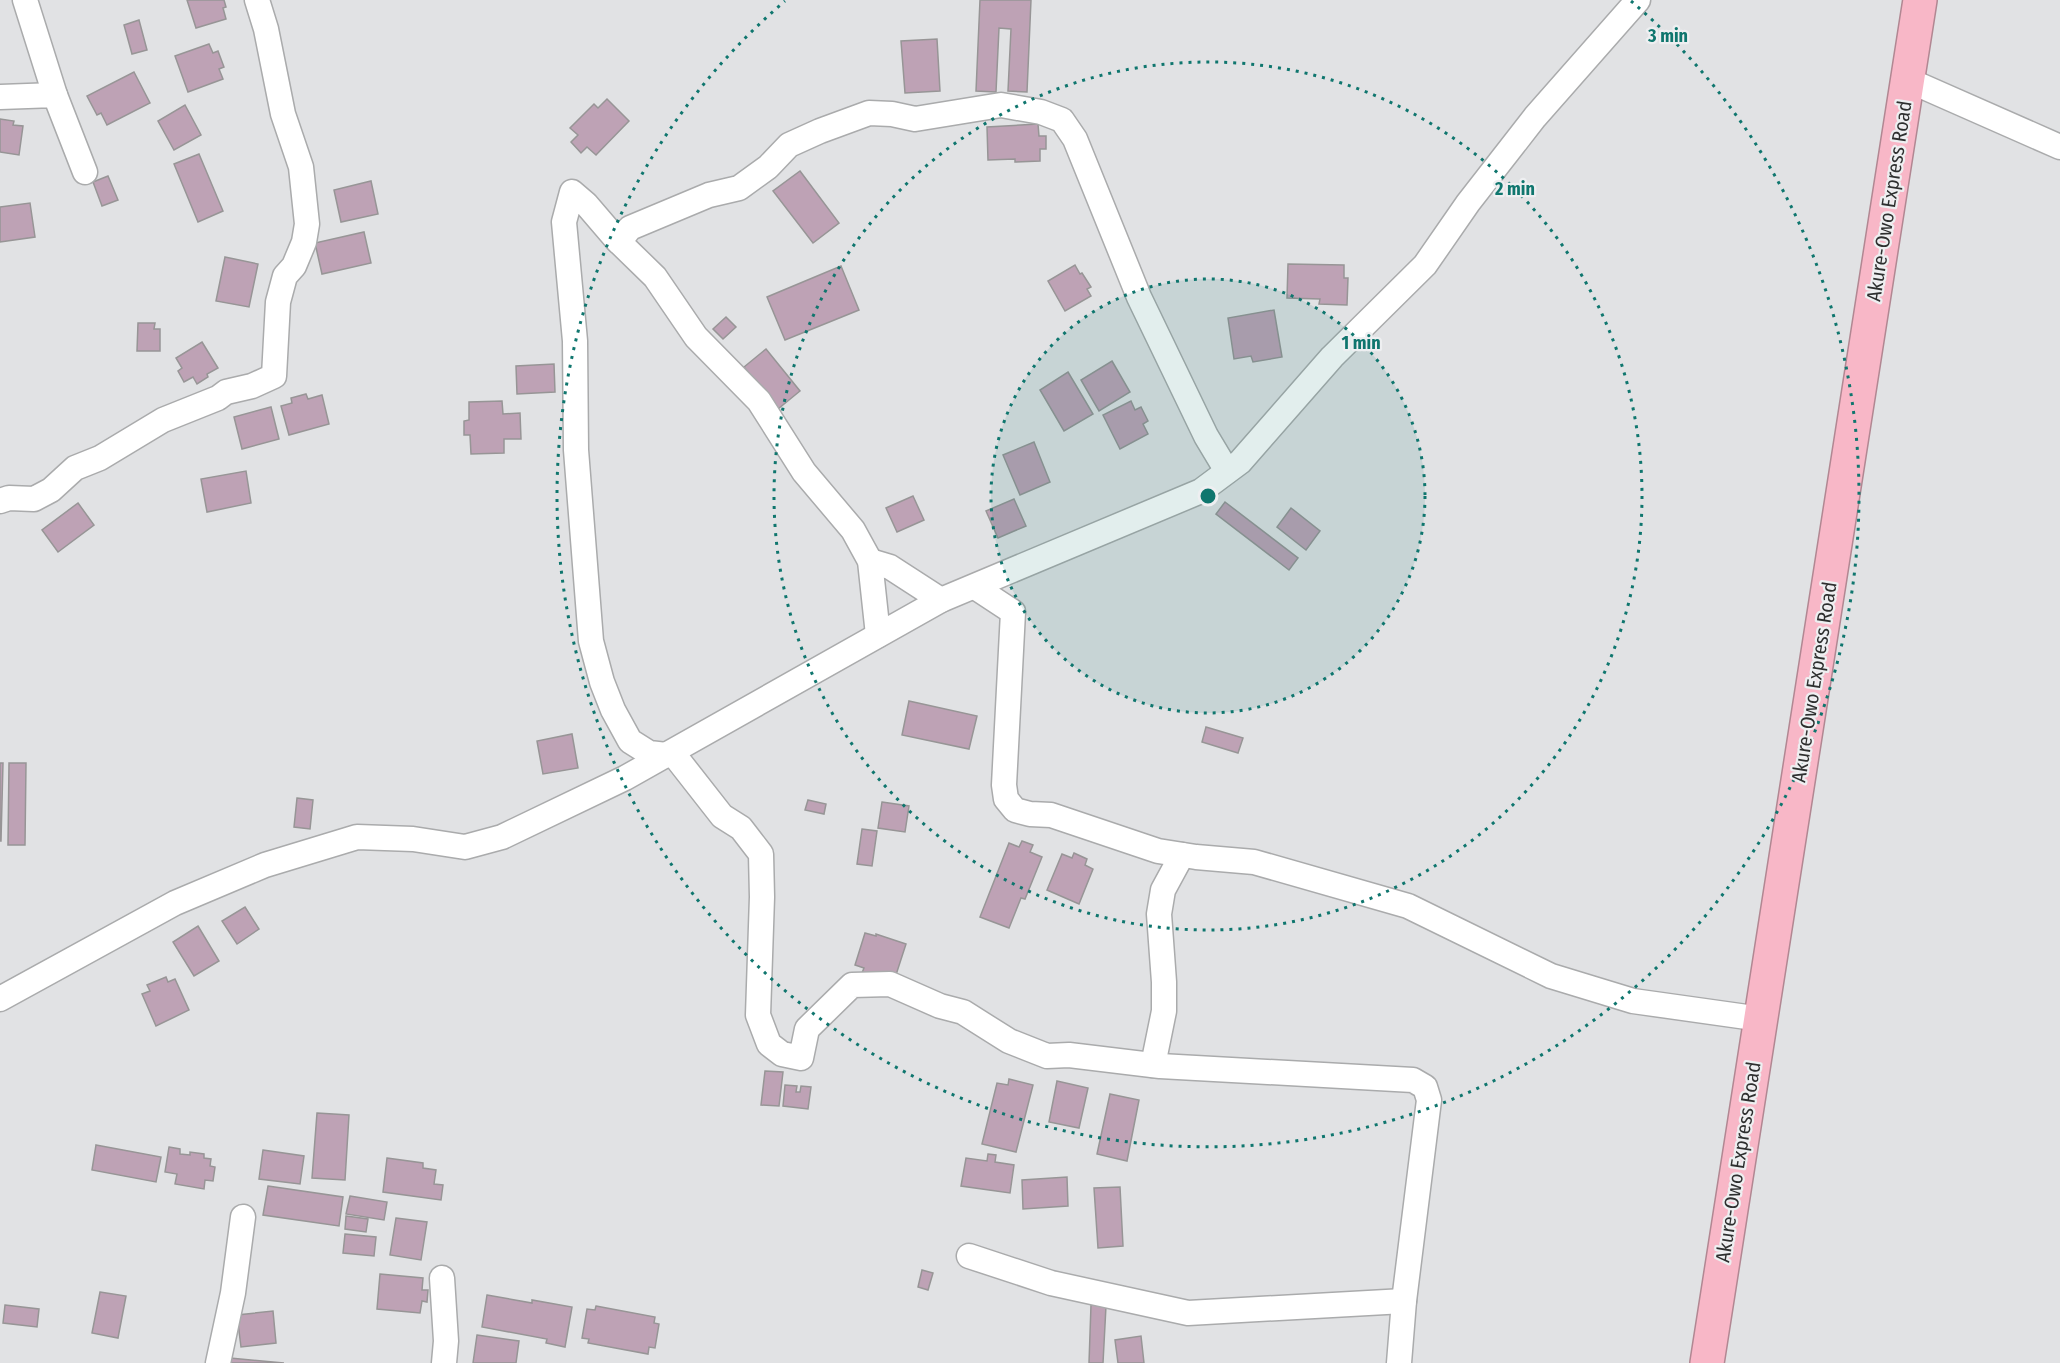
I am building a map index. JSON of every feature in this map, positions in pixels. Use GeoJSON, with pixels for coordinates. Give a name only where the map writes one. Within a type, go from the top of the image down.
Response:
{"type":"FeatureCollection","features":[{"type":"Feature","properties":{"kind":"highway","name":"Akure-Owo Express Road"},"geometry":{"type":"LineString","coordinates":[[1707,1363],[1920,0]]}},
{"type":"Feature","properties":{"kind":"street"},"geometry":{"type":"LineString","coordinates":[[25,0],[55,95],[85,172]]}},
{"type":"Feature","properties":{"kind":"street"},"geometry":{"type":"LineString","coordinates":[[0,501],[9,498],[33,499],[51,490],[75,468],[100,458],[163,420],[218,398],[226,392],[252,386],[274,376],[278,302],[285,276],[294,266],[304,242],[307,224],[302,167],[283,114],[266,29],[257,0]]}},
{"type":"Feature","properties":{"kind":"street"},"geometry":{"type":"LineString","coordinates":[[0,999],[175,903],[265,865],[357,837],[413,838],[465,847],[502,837],[625,778],[941,600],[1202,490],[1240,462],[1332,357],[1425,265],[1468,203],[1535,117],[1638,0]]}},
{"type":"Feature","properties":{"kind":"street"},"geometry":{"type":"LineString","coordinates":[[1908,80],[2060,147]]}},
{"type":"Feature","properties":{"kind":"street"},"geometry":{"type":"LineString","coordinates":[[0,97],[55,95]]}},
{"type":"Feature","properties":{"kind":"street"},"geometry":{"type":"LineString","coordinates":[[619,242],[630,228],[698,199],[740,188],[768,167],[789,145],[869,113],[915,118],[1001,105],[1041,112],[1062,120],[1075,139],[1139,297],[1206,436],[1227,471]]}},
{"type":"Feature","properties":{"kind":"street"},"geometry":{"type":"LineString","coordinates":[[878,635],[870,561],[853,530],[804,472],[759,401],[696,337],[655,277],[572,192],[564,222],[575,341],[576,450],[591,640],[602,682],[613,710],[630,741],[649,753],[675,756],[722,816],[741,828],[761,854],[762,897],[758,1015],[769,1044],[782,1054],[801,1058],[807,1029],[852,985],[890,984],[940,1006],[963,1012],[1009,1041],[1047,1056],[1069,1055],[1153,1065],[1413,1080],[1425,1087],[1429,1100],[1404,1301],[1399,1363]]}},
{"type":"Feature","properties":{"kind":"street"},"geometry":{"type":"LineString","coordinates":[[870,561],[890,567],[941,600]]}},
{"type":"Feature","properties":{"kind":"street"},"geometry":{"type":"LineString","coordinates":[[1021,566],[1013,612],[1004,785],[1006,800],[1015,810],[1030,814],[1051,815],[1158,851],[1254,862],[1408,906],[1551,976],[1633,1001],[1761,1019]]}},
{"type":"Feature","properties":{"kind":"street"},"geometry":{"type":"LineString","coordinates":[[975,586],[1013,612]]}},
{"type":"Feature","properties":{"kind":"street"},"geometry":{"type":"LineString","coordinates":[[1153,1065],[1164,1011],[1160,914],[1163,890],[1182,855]]}},
{"type":"Feature","properties":{"kind":"street"},"geometry":{"type":"LineString","coordinates":[[218,1363],[233,1293],[243,1217]]}},
{"type":"Feature","properties":{"kind":"street"},"geometry":{"type":"LineString","coordinates":[[969,1256],[1051,1283],[1188,1313],[1404,1301]]}},
{"type":"Feature","properties":{"kind":"street"},"geometry":{"type":"LineString","coordinates":[[441,1278],[446,1341],[444,1363]]}},
{"type":"Feature","properties":{"kind":"building"},"geometry":{"type":"Polygon","coordinates":[[[187,0],[224,0],[226,7],[223,8],[226,19],[196,28],[187,0]]]}},
{"type":"Feature","properties":{"kind":"building"},"geometry":{"type":"Polygon","coordinates":[[[980,0],[1031,0],[1027,92],[1008,91],[1011,29],[999,28],[996,92],[976,91],[980,0]]]}},
{"type":"Feature","properties":{"kind":"building"},"geometry":{"type":"Polygon","coordinates":[[[139,20],[147,50],[132,54],[124,25],[139,20]]]}},
{"type":"Feature","properties":{"kind":"building"},"geometry":{"type":"Polygon","coordinates":[[[937,39],[940,91],[905,93],[901,41],[937,39]]]}},
{"type":"Feature","properties":{"kind":"building"},"geometry":{"type":"Polygon","coordinates":[[[209,44],[213,53],[218,51],[224,67],[219,69],[223,79],[188,92],[175,56],[209,44]]]}},
{"type":"Feature","properties":{"kind":"building"},"geometry":{"type":"Polygon","coordinates":[[[134,72],[150,103],[107,125],[101,113],[97,115],[87,96],[134,72]]]}},
{"type":"Feature","properties":{"kind":"building"},"geometry":{"type":"Polygon","coordinates":[[[607,99],[629,121],[596,155],[587,147],[581,153],[571,142],[578,135],[570,128],[594,104],[598,108],[607,99]]]}},
{"type":"Feature","properties":{"kind":"building"},"geometry":{"type":"Polygon","coordinates":[[[185,105],[201,135],[174,150],[158,121],[185,105]]]}},
{"type":"Feature","properties":{"kind":"building"},"geometry":{"type":"Polygon","coordinates":[[[0,119],[14,121],[13,125],[23,126],[19,155],[0,152],[0,119]]]}},
{"type":"Feature","properties":{"kind":"building"},"geometry":{"type":"Polygon","coordinates":[[[1038,124],[1039,136],[1046,136],[1046,149],[1040,149],[1040,161],[988,160],[987,127],[1038,124]]]}},
{"type":"Feature","properties":{"kind":"building"},"geometry":{"type":"Polygon","coordinates":[[[199,154],[223,211],[198,222],[174,164],[199,154]]]}},
{"type":"Feature","properties":{"kind":"building"},"geometry":{"type":"Polygon","coordinates":[[[800,171],[839,223],[813,243],[773,191],[800,171]]]}},
{"type":"Feature","properties":{"kind":"building"},"geometry":{"type":"Polygon","coordinates":[[[108,176],[118,200],[102,206],[93,182],[108,176]]]}},
{"type":"Feature","properties":{"kind":"building"},"geometry":{"type":"Polygon","coordinates":[[[371,181],[378,214],[341,222],[334,190],[371,181]]]}},
{"type":"Feature","properties":{"kind":"building"},"geometry":{"type":"Polygon","coordinates":[[[30,203],[35,237],[0,242],[0,207],[30,203]]]}},
{"type":"Feature","properties":{"kind":"building"},"geometry":{"type":"Polygon","coordinates":[[[364,232],[371,263],[322,274],[315,243],[364,232]]]}},
{"type":"Feature","properties":{"kind":"building"},"geometry":{"type":"Polygon","coordinates":[[[225,257],[258,264],[249,307],[216,301],[225,257]]]}},
{"type":"Feature","properties":{"kind":"building"},"geometry":{"type":"Polygon","coordinates":[[[1288,264],[1344,265],[1344,278],[1348,278],[1347,305],[1319,304],[1320,299],[1287,298],[1288,264]]]}},
{"type":"Feature","properties":{"kind":"building"},"geometry":{"type":"Polygon","coordinates":[[[1075,265],[1091,287],[1087,289],[1091,296],[1065,311],[1048,281],[1075,265]]]}},
{"type":"Feature","properties":{"kind":"building"},"geometry":{"type":"Polygon","coordinates":[[[841,266],[859,310],[785,340],[767,297],[841,266]]]}},
{"type":"Feature","properties":{"kind":"building"},"geometry":{"type":"Polygon","coordinates":[[[1274,310],[1282,357],[1253,362],[1251,356],[1234,359],[1228,318],[1274,310]]]}},
{"type":"Feature","properties":{"kind":"building"},"geometry":{"type":"Polygon","coordinates":[[[726,317],[736,327],[723,339],[713,329],[726,317]]]}},
{"type":"Feature","properties":{"kind":"building"},"geometry":{"type":"Polygon","coordinates":[[[138,323],[155,323],[154,329],[160,329],[160,351],[137,351],[138,323]]]}},
{"type":"Feature","properties":{"kind":"building"},"geometry":{"type":"Polygon","coordinates":[[[202,342],[218,368],[207,374],[208,377],[197,384],[193,377],[184,382],[178,371],[182,368],[176,358],[202,342]]]}},
{"type":"Feature","properties":{"kind":"building"},"geometry":{"type":"Polygon","coordinates":[[[766,349],[800,391],[778,409],[744,367],[766,349]]]}},
{"type":"Feature","properties":{"kind":"building"},"geometry":{"type":"Polygon","coordinates":[[[1112,361],[1130,392],[1099,411],[1081,380],[1112,361]]]}},
{"type":"Feature","properties":{"kind":"building"},"geometry":{"type":"Polygon","coordinates":[[[554,364],[555,392],[517,394],[516,366],[554,364]]]}},
{"type":"Feature","properties":{"kind":"building"},"geometry":{"type":"Polygon","coordinates":[[[1068,372],[1093,414],[1064,431],[1040,390],[1068,372]]]}},
{"type":"Feature","properties":{"kind":"building"},"geometry":{"type":"Polygon","coordinates":[[[306,394],[308,399],[322,395],[329,424],[289,435],[281,406],[292,403],[291,398],[306,394]]]}},
{"type":"Feature","properties":{"kind":"building"},"geometry":{"type":"Polygon","coordinates":[[[502,401],[503,414],[520,413],[521,439],[504,439],[504,453],[471,454],[470,435],[464,435],[464,421],[469,420],[469,402],[502,401]]]}},
{"type":"Feature","properties":{"kind":"building"},"geometry":{"type":"Polygon","coordinates":[[[1131,401],[1135,410],[1141,407],[1148,421],[1143,424],[1148,434],[1120,449],[1103,415],[1131,401]]]}},
{"type":"Feature","properties":{"kind":"building"},"geometry":{"type":"Polygon","coordinates":[[[271,407],[279,439],[242,449],[234,417],[271,407]]]}},
{"type":"Feature","properties":{"kind":"building"},"geometry":{"type":"Polygon","coordinates":[[[1034,442],[1050,482],[1020,495],[1003,455],[1034,442]]]}},
{"type":"Feature","properties":{"kind":"building"},"geometry":{"type":"Polygon","coordinates":[[[246,471],[251,503],[207,512],[201,479],[246,471]]]}},
{"type":"Feature","properties":{"kind":"building"},"geometry":{"type":"Polygon","coordinates":[[[913,496],[924,520],[897,532],[886,508],[913,496]]]}},
{"type":"Feature","properties":{"kind":"building"},"geometry":{"type":"Polygon","coordinates":[[[1014,499],[1026,526],[998,538],[986,511],[1014,499]]]}},
{"type":"Feature","properties":{"kind":"building"},"geometry":{"type":"Polygon","coordinates":[[[1225,502],[1298,558],[1289,570],[1216,514],[1225,502]]]}},
{"type":"Feature","properties":{"kind":"building"},"geometry":{"type":"Polygon","coordinates":[[[78,503],[94,525],[58,552],[42,530],[78,503]]]}},
{"type":"Feature","properties":{"kind":"building"},"geometry":{"type":"Polygon","coordinates":[[[1291,508],[1320,531],[1306,550],[1277,527],[1291,508]]]}},
{"type":"Feature","properties":{"kind":"building"},"geometry":{"type":"Polygon","coordinates":[[[909,701],[977,716],[969,749],[902,735],[909,701]]]}},
{"type":"Feature","properties":{"kind":"building"},"geometry":{"type":"Polygon","coordinates":[[[1206,727],[1243,738],[1238,753],[1202,742],[1206,727]]]}},
{"type":"Feature","properties":{"kind":"building"},"geometry":{"type":"Polygon","coordinates":[[[572,734],[578,768],[543,774],[537,741],[572,734]]]}},
{"type":"Feature","properties":{"kind":"building"},"geometry":{"type":"Polygon","coordinates":[[[0,763],[3,763],[1,841],[0,841],[0,763]]]}},
{"type":"Feature","properties":{"kind":"building"},"geometry":{"type":"Polygon","coordinates":[[[9,763],[26,763],[25,845],[8,845],[9,763]]]}},
{"type":"Feature","properties":{"kind":"building"},"geometry":{"type":"Polygon","coordinates":[[[297,798],[313,800],[310,829],[294,827],[297,798]]]}},
{"type":"Feature","properties":{"kind":"building"},"geometry":{"type":"Polygon","coordinates":[[[808,800],[826,804],[824,814],[805,810],[808,800]]]}},
{"type":"Feature","properties":{"kind":"building"},"geometry":{"type":"Polygon","coordinates":[[[882,802],[909,806],[905,832],[878,828],[882,802]]]}},
{"type":"Feature","properties":{"kind":"building"},"geometry":{"type":"Polygon","coordinates":[[[862,829],[877,831],[872,866],[857,864],[862,829]]]}},
{"type":"Feature","properties":{"kind":"building"},"geometry":{"type":"Polygon","coordinates":[[[1022,841],[1033,845],[1030,852],[1042,857],[1025,899],[1021,898],[1009,928],[980,917],[1009,843],[1019,847],[1022,841]]]}},
{"type":"Feature","properties":{"kind":"building"},"geometry":{"type":"Polygon","coordinates":[[[1074,853],[1087,859],[1085,865],[1093,869],[1079,904],[1047,890],[1062,854],[1072,858],[1074,853]]]}},
{"type":"Feature","properties":{"kind":"building"},"geometry":{"type":"Polygon","coordinates":[[[245,907],[259,929],[237,944],[222,921],[245,907]]]}},
{"type":"Feature","properties":{"kind":"building"},"geometry":{"type":"Polygon","coordinates":[[[198,926],[219,961],[194,976],[173,942],[198,926]]]}},
{"type":"Feature","properties":{"kind":"building"},"geometry":{"type":"Polygon","coordinates":[[[865,933],[876,936],[876,934],[906,944],[895,978],[862,973],[864,968],[855,965],[865,933]]]}},
{"type":"Feature","properties":{"kind":"building"},"geometry":{"type":"Polygon","coordinates":[[[166,977],[168,982],[175,979],[189,1010],[156,1026],[142,994],[150,991],[147,985],[166,977]]]}},
{"type":"Feature","properties":{"kind":"building"},"geometry":{"type":"Polygon","coordinates":[[[765,1071],[783,1072],[779,1106],[761,1105],[765,1071]]]}},
{"type":"Feature","properties":{"kind":"building"},"geometry":{"type":"Polygon","coordinates":[[[1009,1079],[1033,1085],[1016,1152],[982,1144],[997,1083],[1008,1085],[1009,1079]]]}},
{"type":"Feature","properties":{"kind":"building"},"geometry":{"type":"Polygon","coordinates":[[[1057,1081],[1088,1088],[1079,1128],[1049,1122],[1057,1081]]]}},
{"type":"Feature","properties":{"kind":"building"},"geometry":{"type":"Polygon","coordinates":[[[785,1085],[797,1086],[796,1092],[800,1092],[801,1086],[811,1087],[808,1109],[783,1106],[785,1085]]]}},
{"type":"Feature","properties":{"kind":"building"},"geometry":{"type":"Polygon","coordinates":[[[1110,1094],[1139,1100],[1127,1161],[1097,1154],[1110,1094]]]}},
{"type":"Feature","properties":{"kind":"building"},"geometry":{"type":"Polygon","coordinates":[[[317,1113],[349,1115],[345,1180],[312,1178],[317,1113]]]}},
{"type":"Feature","properties":{"kind":"building"},"geometry":{"type":"Polygon","coordinates":[[[96,1145],[161,1157],[156,1182],[92,1170],[96,1145]]]}},
{"type":"Feature","properties":{"kind":"building"},"geometry":{"type":"Polygon","coordinates":[[[169,1147],[180,1149],[180,1154],[190,1155],[190,1152],[204,1154],[204,1158],[211,1159],[210,1166],[215,1167],[213,1181],[205,1180],[204,1189],[175,1184],[177,1174],[165,1172],[169,1147]]]}},
{"type":"Feature","properties":{"kind":"building"},"geometry":{"type":"Polygon","coordinates":[[[263,1150],[304,1156],[300,1184],[259,1179],[263,1150]]]}},
{"type":"Feature","properties":{"kind":"building"},"geometry":{"type":"Polygon","coordinates":[[[988,1154],[996,1155],[995,1162],[1014,1165],[1010,1193],[961,1186],[966,1158],[987,1161],[988,1154]]]}},
{"type":"Feature","properties":{"kind":"building"},"geometry":{"type":"Polygon","coordinates":[[[387,1158],[423,1163],[423,1168],[436,1170],[434,1184],[443,1185],[441,1200],[383,1192],[387,1158]]]}},
{"type":"Feature","properties":{"kind":"building"},"geometry":{"type":"Polygon","coordinates":[[[1067,1177],[1068,1206],[1023,1209],[1022,1180],[1067,1177]]]}},
{"type":"Feature","properties":{"kind":"building"},"geometry":{"type":"Polygon","coordinates":[[[268,1186],[343,1197],[339,1226],[263,1215],[268,1186]]]}},
{"type":"Feature","properties":{"kind":"building"},"geometry":{"type":"Polygon","coordinates":[[[1120,1187],[1123,1246],[1098,1248],[1094,1188],[1120,1187]]]}},
{"type":"Feature","properties":{"kind":"building"},"geometry":{"type":"Polygon","coordinates":[[[350,1196],[387,1202],[384,1220],[346,1214],[350,1196]]]}},
{"type":"Feature","properties":{"kind":"building"},"geometry":{"type":"Polygon","coordinates":[[[346,1216],[368,1219],[366,1232],[345,1229],[346,1216]]]}},
{"type":"Feature","properties":{"kind":"building"},"geometry":{"type":"Polygon","coordinates":[[[396,1218],[427,1222],[421,1260],[390,1255],[396,1218]]]}},
{"type":"Feature","properties":{"kind":"building"},"geometry":{"type":"Polygon","coordinates":[[[345,1234],[376,1237],[374,1256],[343,1253],[345,1234]]]}},
{"type":"Feature","properties":{"kind":"building"},"geometry":{"type":"Polygon","coordinates":[[[922,1270],[933,1273],[928,1290],[918,1287],[922,1270]]]}},
{"type":"Feature","properties":{"kind":"building"},"geometry":{"type":"Polygon","coordinates":[[[380,1274],[423,1278],[422,1290],[428,1290],[427,1302],[422,1301],[420,1313],[377,1309],[380,1274]]]}},
{"type":"Feature","properties":{"kind":"building"},"geometry":{"type":"Polygon","coordinates":[[[100,1292],[126,1296],[118,1338],[92,1333],[100,1292]]]}},
{"type":"Feature","properties":{"kind":"building"},"geometry":{"type":"Polygon","coordinates":[[[487,1295],[572,1307],[565,1347],[546,1343],[547,1339],[482,1327],[487,1295]]]}},
{"type":"Feature","properties":{"kind":"building"},"geometry":{"type":"Polygon","coordinates":[[[5,1305],[39,1309],[37,1327],[3,1323],[5,1305]]]}},
{"type":"Feature","properties":{"kind":"building"},"geometry":{"type":"Polygon","coordinates":[[[1091,1305],[1106,1306],[1103,1363],[1089,1363],[1091,1305]]]}},
{"type":"Feature","properties":{"kind":"building"},"geometry":{"type":"Polygon","coordinates":[[[596,1306],[655,1317],[654,1323],[659,1324],[655,1348],[649,1347],[648,1354],[588,1343],[589,1339],[582,1338],[587,1309],[595,1310],[596,1306]]]}},
{"type":"Feature","properties":{"kind":"building"},"geometry":{"type":"Polygon","coordinates":[[[273,1311],[276,1343],[241,1347],[237,1315],[273,1311]]]}},
{"type":"Feature","properties":{"kind":"building"},"geometry":{"type":"Polygon","coordinates":[[[477,1335],[519,1341],[516,1363],[473,1363],[477,1335]]]}},
{"type":"Feature","properties":{"kind":"building"},"geometry":{"type":"Polygon","coordinates":[[[1141,1336],[1144,1363],[1118,1363],[1115,1340],[1141,1336]]]}},
{"type":"Feature","properties":{"kind":"building"},"geometry":{"type":"Polygon","coordinates":[[[230,1358],[284,1363],[230,1363],[230,1358]]]}}]}
